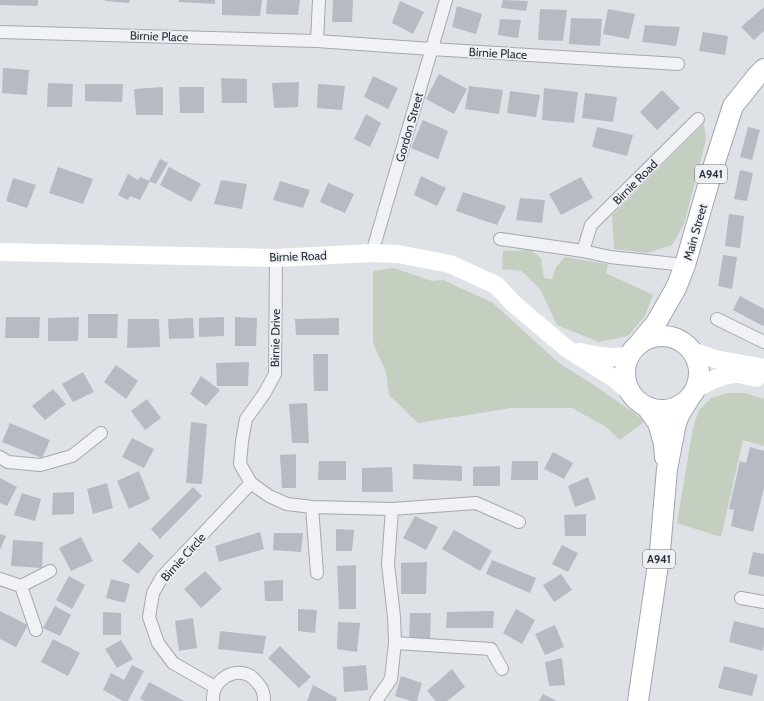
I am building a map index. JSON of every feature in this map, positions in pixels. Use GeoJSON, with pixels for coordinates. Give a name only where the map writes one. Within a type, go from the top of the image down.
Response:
{"type":"FeatureCollection","features":[{"type":"Feature","properties":{"kind":"main road","name":"Main Street"},"geometry":{"type":"LineString","coordinates":[[635,348],[656,323],[676,288],[685,265],[713,168],[733,106],[764,69]]}},
{"type":"Feature","properties":{"kind":"main road","name":"Main Street"},"geometry":{"type":"LineString","coordinates":[[676,288],[673,310],[677,328],[690,348]]}},
{"type":"Feature","properties":{"kind":"main road"},"geometry":{"type":"LineString","coordinates":[[635,348],[652,336],[664,335],[676,338],[690,348]]}},
{"type":"Feature","properties":{"kind":"main road","name":"A941"},"geometry":{"type":"LineString","coordinates":[[635,348],[627,360],[624,371],[626,383],[631,393],[638,401],[657,410],[668,410],[680,406],[692,394]]}},
{"type":"Feature","properties":{"kind":"main road","name":"A941"},"geometry":{"type":"LineString","coordinates":[[638,701],[660,551],[667,468],[676,423],[680,413],[692,394],[699,377],[699,365],[690,348]]}},
{"type":"Feature","properties":{"kind":"main road","name":"A941"},"geometry":{"type":"LineString","coordinates":[[646,406],[658,423],[664,443],[667,468]]}},
{"type":"Feature","properties":{"kind":"street"},"geometry":{"type":"LineString","coordinates":[[317,41],[318,0]]}},
{"type":"Feature","properties":{"kind":"street","name":"Gordon Street"},"geometry":{"type":"LineString","coordinates":[[372,253],[446,0]]}},
{"type":"Feature","properties":{"kind":"street","name":"Birnie Place"},"geometry":{"type":"LineString","coordinates":[[0,32],[317,41],[678,64]]}},
{"type":"Feature","properties":{"kind":"street","name":"Birnie Road"},"geometry":{"type":"LineString","coordinates":[[583,251],[591,225],[698,120]]}},
{"type":"Feature","properties":{"kind":"street"},"geometry":{"type":"LineString","coordinates":[[500,239],[583,251],[610,257],[685,265]]}},
{"type":"Feature","properties":{"kind":"street","name":"Birnie Road"},"geometry":{"type":"LineString","coordinates":[[0,252],[276,258],[372,253],[398,254],[450,264],[496,285],[514,304],[566,348],[615,379],[631,393]]}},
{"type":"Feature","properties":{"kind":"street","name":"Birnie Drive"},"geometry":{"type":"LineString","coordinates":[[276,258],[275,374],[264,394],[246,419],[242,441],[240,464],[251,483],[269,496],[287,504],[312,507],[392,509],[476,503],[519,522]]}},
{"type":"Feature","properties":{"kind":"street"},"geometry":{"type":"LineString","coordinates":[[718,319],[764,342]]}},
{"type":"Feature","properties":{"kind":"street","name":"Birnie Road"},"geometry":{"type":"LineString","coordinates":[[566,348],[598,357],[621,357],[635,348]]}},
{"type":"Feature","properties":{"kind":"street"},"geometry":{"type":"LineString","coordinates":[[690,348],[716,358],[764,368]]}},
{"type":"Feature","properties":{"kind":"street"},"geometry":{"type":"LineString","coordinates":[[692,394],[707,382],[730,374],[741,374],[764,381]]}},
{"type":"Feature","properties":{"kind":"street"},"geometry":{"type":"LineString","coordinates":[[0,457],[8,462],[40,465],[72,456],[101,433]]}},
{"type":"Feature","properties":{"kind":"street","name":"Birnie Circle"},"geometry":{"type":"LineString","coordinates":[[215,687],[173,664],[158,643],[149,617],[153,593],[162,577],[251,483]]}},
{"type":"Feature","properties":{"kind":"street"},"geometry":{"type":"LineString","coordinates":[[312,507],[317,573]]}},
{"type":"Feature","properties":{"kind":"street"},"geometry":{"type":"LineString","coordinates":[[376,701],[391,679],[395,643],[394,617],[388,564],[392,509]]}},
{"type":"Feature","properties":{"kind":"street"},"geometry":{"type":"LineString","coordinates":[[0,579],[21,586],[50,571]]}},
{"type":"Feature","properties":{"kind":"street"},"geometry":{"type":"LineString","coordinates":[[21,586],[36,630]]}},
{"type":"Feature","properties":{"kind":"street"},"geometry":{"type":"LineString","coordinates":[[741,598],[764,602]]}},
{"type":"Feature","properties":{"kind":"street"},"geometry":{"type":"LineString","coordinates":[[395,643],[491,649],[502,670]]}},
{"type":"Feature","properties":{"kind":"street"},"geometry":{"type":"LineString","coordinates":[[213,701],[215,687],[221,680],[230,674],[239,673],[249,675],[256,680],[262,689],[264,701]]}},
{"type":"Feature","properties":{"kind":"green space"},"geometry":{"type":"Polygon","coordinates":[[[704,124],[706,140],[684,224],[672,245],[647,253],[614,249],[612,215],[704,124]]]}},
{"type":"Feature","properties":{"kind":"green space"},"geometry":{"type":"Polygon","coordinates":[[[531,250],[541,258],[544,278],[552,279],[556,267],[565,257],[608,264],[606,273],[653,295],[645,316],[628,336],[599,342],[557,325],[540,289],[522,271],[502,269],[503,251],[531,250]]]}},
{"type":"Feature","properties":{"kind":"green space"},"geometry":{"type":"Polygon","coordinates":[[[394,268],[432,281],[443,280],[493,303],[559,363],[594,385],[645,421],[620,440],[606,427],[572,408],[511,408],[418,423],[389,395],[386,372],[373,343],[373,271],[394,268]]]}},
{"type":"Feature","properties":{"kind":"green space"},"geometry":{"type":"Polygon","coordinates":[[[728,393],[745,393],[764,399],[764,446],[743,440],[721,537],[677,523],[693,428],[699,410],[711,398],[728,393]]]}},
{"type":"Feature","properties":{"kind":"building"},"geometry":{"type":"Polygon","coordinates":[[[0,0],[38,0],[38,6],[0,5],[0,0]]]}},
{"type":"Feature","properties":{"kind":"building"},"geometry":{"type":"Polygon","coordinates":[[[105,0],[130,0],[129,3],[105,0]]]}},
{"type":"Feature","properties":{"kind":"building"},"geometry":{"type":"Polygon","coordinates":[[[179,0],[215,0],[215,4],[179,2],[179,0]]]}},
{"type":"Feature","properties":{"kind":"building"},"geometry":{"type":"Polygon","coordinates":[[[222,0],[262,0],[260,16],[222,15],[222,0]]]}},
{"type":"Feature","properties":{"kind":"building"},"geometry":{"type":"Polygon","coordinates":[[[267,0],[300,0],[298,15],[266,14],[267,0]]]}},
{"type":"Feature","properties":{"kind":"building"},"geometry":{"type":"Polygon","coordinates":[[[333,0],[353,0],[352,22],[332,22],[333,0]]]}},
{"type":"Feature","properties":{"kind":"building"},"geometry":{"type":"Polygon","coordinates":[[[503,0],[528,1],[526,11],[501,8],[503,0]]]}},
{"type":"Feature","properties":{"kind":"building"},"geometry":{"type":"Polygon","coordinates":[[[400,1],[424,12],[413,34],[392,23],[400,1]]]}},
{"type":"Feature","properties":{"kind":"building"},"geometry":{"type":"Polygon","coordinates":[[[457,6],[482,14],[476,34],[452,27],[457,6]]]}},
{"type":"Feature","properties":{"kind":"building"},"geometry":{"type":"Polygon","coordinates":[[[764,7],[764,31],[754,40],[741,27],[764,7]]]}},
{"type":"Feature","properties":{"kind":"building"},"geometry":{"type":"Polygon","coordinates":[[[540,9],[567,10],[563,41],[538,40],[540,9]]]}},
{"type":"Feature","properties":{"kind":"building"},"geometry":{"type":"Polygon","coordinates":[[[608,9],[635,14],[629,39],[603,34],[608,9]]]}},
{"type":"Feature","properties":{"kind":"building"},"geometry":{"type":"Polygon","coordinates":[[[571,18],[602,19],[600,46],[569,44],[571,18]]]}},
{"type":"Feature","properties":{"kind":"building"},"geometry":{"type":"Polygon","coordinates":[[[500,19],[521,20],[518,38],[498,35],[500,19]]]}},
{"type":"Feature","properties":{"kind":"building"},"geometry":{"type":"Polygon","coordinates":[[[645,25],[680,27],[676,46],[642,42],[645,25]]]}},
{"type":"Feature","properties":{"kind":"building"},"geometry":{"type":"Polygon","coordinates":[[[703,32],[728,36],[725,55],[699,51],[703,32]]]}},
{"type":"Feature","properties":{"kind":"building"},"geometry":{"type":"Polygon","coordinates":[[[3,68],[29,70],[27,95],[2,93],[3,68]]]}},
{"type":"Feature","properties":{"kind":"building"},"geometry":{"type":"Polygon","coordinates":[[[439,74],[467,89],[454,114],[426,99],[439,74]]]}},
{"type":"Feature","properties":{"kind":"building"},"geometry":{"type":"Polygon","coordinates":[[[373,76],[398,88],[388,109],[364,97],[373,76]]]}},
{"type":"Feature","properties":{"kind":"building"},"geometry":{"type":"Polygon","coordinates":[[[221,78],[247,79],[247,103],[222,103],[221,78]]]}},
{"type":"Feature","properties":{"kind":"building"},"geometry":{"type":"Polygon","coordinates":[[[299,82],[298,107],[274,108],[272,83],[299,82]]]}},
{"type":"Feature","properties":{"kind":"building"},"geometry":{"type":"Polygon","coordinates":[[[48,83],[73,84],[72,107],[47,107],[48,83]]]}},
{"type":"Feature","properties":{"kind":"building"},"geometry":{"type":"Polygon","coordinates":[[[85,84],[123,84],[122,102],[85,101],[85,84]]]}},
{"type":"Feature","properties":{"kind":"building"},"geometry":{"type":"Polygon","coordinates":[[[318,84],[345,86],[342,110],[317,108],[318,84]]]}},
{"type":"Feature","properties":{"kind":"building"},"geometry":{"type":"Polygon","coordinates":[[[469,86],[503,90],[499,114],[465,109],[469,86]]]}},
{"type":"Feature","properties":{"kind":"building"},"geometry":{"type":"Polygon","coordinates":[[[163,87],[163,115],[136,115],[134,89],[163,87]]]}},
{"type":"Feature","properties":{"kind":"building"},"geometry":{"type":"Polygon","coordinates":[[[179,87],[204,87],[204,113],[180,113],[179,87]]]}},
{"type":"Feature","properties":{"kind":"building"},"geometry":{"type":"Polygon","coordinates":[[[544,88],[578,92],[574,123],[542,120],[544,88]]]}},
{"type":"Feature","properties":{"kind":"building"},"geometry":{"type":"Polygon","coordinates":[[[662,90],[680,108],[657,130],[640,112],[662,90]]]}},
{"type":"Feature","properties":{"kind":"building"},"geometry":{"type":"Polygon","coordinates":[[[510,91],[540,95],[536,117],[507,113],[510,91]]]}},
{"type":"Feature","properties":{"kind":"building"},"geometry":{"type":"Polygon","coordinates":[[[585,93],[617,97],[613,122],[582,118],[585,93]]]}},
{"type":"Feature","properties":{"kind":"building"},"geometry":{"type":"Polygon","coordinates":[[[366,114],[381,123],[370,147],[354,139],[366,114]]]}},
{"type":"Feature","properties":{"kind":"building"},"geometry":{"type":"Polygon","coordinates":[[[423,120],[448,131],[438,159],[411,148],[423,120]]]}},
{"type":"Feature","properties":{"kind":"building"},"geometry":{"type":"Polygon","coordinates":[[[597,127],[633,135],[627,156],[592,147],[597,127]]]}},
{"type":"Feature","properties":{"kind":"building"},"geometry":{"type":"Polygon","coordinates":[[[748,127],[760,130],[752,160],[740,157],[748,127]]]}},
{"type":"Feature","properties":{"kind":"building"},"geometry":{"type":"Polygon","coordinates":[[[160,159],[168,163],[156,184],[149,181],[160,159]]]}},
{"type":"Feature","properties":{"kind":"building"},"geometry":{"type":"Polygon","coordinates":[[[58,167],[93,179],[83,204],[49,193],[58,167]]]}},
{"type":"Feature","properties":{"kind":"building"},"geometry":{"type":"Polygon","coordinates":[[[169,167],[201,184],[191,202],[160,185],[169,167]]]}},
{"type":"Feature","properties":{"kind":"building"},"geometry":{"type":"Polygon","coordinates":[[[740,170],[753,173],[747,201],[734,199],[740,170]]]}},
{"type":"Feature","properties":{"kind":"building"},"geometry":{"type":"Polygon","coordinates":[[[128,174],[138,180],[140,177],[150,181],[140,200],[130,196],[128,200],[118,195],[128,174]]]}},
{"type":"Feature","properties":{"kind":"building"},"geometry":{"type":"Polygon","coordinates":[[[421,176],[446,188],[437,206],[414,195],[421,176]]]}},
{"type":"Feature","properties":{"kind":"building"},"geometry":{"type":"Polygon","coordinates":[[[581,177],[593,198],[561,215],[549,194],[581,177]]]}},
{"type":"Feature","properties":{"kind":"building"},"geometry":{"type":"Polygon","coordinates":[[[13,178],[36,185],[27,208],[6,201],[13,178]]]}},
{"type":"Feature","properties":{"kind":"building"},"geometry":{"type":"Polygon","coordinates":[[[221,180],[247,184],[242,209],[214,204],[221,180]]]}},
{"type":"Feature","properties":{"kind":"building"},"geometry":{"type":"Polygon","coordinates":[[[280,181],[310,190],[303,208],[273,200],[280,181]]]}},
{"type":"Feature","properties":{"kind":"building"},"geometry":{"type":"Polygon","coordinates":[[[328,183],[354,194],[345,213],[320,202],[328,183]]]}},
{"type":"Feature","properties":{"kind":"building"},"geometry":{"type":"Polygon","coordinates":[[[463,192],[506,206],[497,225],[456,211],[463,192]]]}},
{"type":"Feature","properties":{"kind":"building"},"geometry":{"type":"Polygon","coordinates":[[[520,198],[545,200],[542,223],[516,220],[520,198]]]}},
{"type":"Feature","properties":{"kind":"building"},"geometry":{"type":"Polygon","coordinates":[[[729,214],[744,216],[740,248],[725,246],[729,214]]]}},
{"type":"Feature","properties":{"kind":"building"},"geometry":{"type":"Polygon","coordinates":[[[723,255],[737,257],[732,289],[718,286],[723,255]]]}},
{"type":"Feature","properties":{"kind":"building"},"geometry":{"type":"Polygon","coordinates":[[[740,296],[764,309],[763,326],[733,310],[740,296]]]}},
{"type":"Feature","properties":{"kind":"building"},"geometry":{"type":"Polygon","coordinates":[[[88,314],[118,314],[117,338],[88,338],[88,314]]]}},
{"type":"Feature","properties":{"kind":"building"},"geometry":{"type":"Polygon","coordinates":[[[6,317],[40,317],[39,338],[5,338],[6,317]]]}},
{"type":"Feature","properties":{"kind":"building"},"geometry":{"type":"Polygon","coordinates":[[[79,317],[78,341],[48,341],[48,318],[79,317]]]}},
{"type":"Feature","properties":{"kind":"building"},"geometry":{"type":"Polygon","coordinates":[[[224,317],[224,336],[199,337],[199,318],[224,317]]]}},
{"type":"Feature","properties":{"kind":"building"},"geometry":{"type":"Polygon","coordinates":[[[235,317],[257,318],[256,346],[235,346],[235,317]]]}},
{"type":"Feature","properties":{"kind":"building"},"geometry":{"type":"Polygon","coordinates":[[[193,318],[194,338],[169,339],[168,319],[193,318]]]}},
{"type":"Feature","properties":{"kind":"building"},"geometry":{"type":"Polygon","coordinates":[[[339,318],[339,335],[296,335],[295,319],[339,318]]]}},
{"type":"Feature","properties":{"kind":"building"},"geometry":{"type":"Polygon","coordinates":[[[128,319],[159,319],[160,347],[127,348],[128,319]]]}},
{"type":"Feature","properties":{"kind":"building"},"geometry":{"type":"Polygon","coordinates":[[[313,354],[328,354],[328,391],[314,391],[313,354]]]}},
{"type":"Feature","properties":{"kind":"building"},"geometry":{"type":"Polygon","coordinates":[[[249,362],[248,386],[217,386],[216,363],[249,362]]]}},
{"type":"Feature","properties":{"kind":"building"},"geometry":{"type":"Polygon","coordinates":[[[116,365],[138,381],[126,399],[104,382],[116,365]]]}},
{"type":"Feature","properties":{"kind":"building"},"geometry":{"type":"Polygon","coordinates":[[[83,372],[94,392],[73,402],[62,384],[83,372]]]}},
{"type":"Feature","properties":{"kind":"building"},"geometry":{"type":"Polygon","coordinates":[[[201,376],[220,390],[206,406],[190,394],[201,376]]]}},
{"type":"Feature","properties":{"kind":"building"},"geometry":{"type":"Polygon","coordinates":[[[53,389],[66,404],[45,420],[32,406],[53,389]]]}},
{"type":"Feature","properties":{"kind":"building"},"geometry":{"type":"Polygon","coordinates":[[[147,399],[161,418],[145,430],[131,411],[147,399]]]}},
{"type":"Feature","properties":{"kind":"building"},"geometry":{"type":"Polygon","coordinates":[[[307,403],[309,443],[292,443],[289,404],[307,403]]]}},
{"type":"Feature","properties":{"kind":"building"},"geometry":{"type":"Polygon","coordinates":[[[191,422],[207,424],[202,484],[186,483],[191,422]]]}},
{"type":"Feature","properties":{"kind":"building"},"geometry":{"type":"Polygon","coordinates":[[[10,423],[50,440],[42,458],[2,442],[10,423]]]}},
{"type":"Feature","properties":{"kind":"building"},"geometry":{"type":"Polygon","coordinates":[[[132,438],[154,449],[144,468],[122,457],[132,438]]]}},
{"type":"Feature","properties":{"kind":"building"},"geometry":{"type":"Polygon","coordinates":[[[750,447],[764,451],[764,488],[753,532],[731,526],[734,510],[729,509],[740,461],[746,463],[750,447]]]}},
{"type":"Feature","properties":{"kind":"building"},"geometry":{"type":"Polygon","coordinates":[[[553,452],[573,463],[564,479],[544,469],[553,452]]]}},
{"type":"Feature","properties":{"kind":"building"},"geometry":{"type":"Polygon","coordinates":[[[296,454],[296,488],[282,488],[280,455],[296,454]]]}},
{"type":"Feature","properties":{"kind":"building"},"geometry":{"type":"Polygon","coordinates":[[[319,461],[346,461],[346,480],[318,480],[319,461]]]}},
{"type":"Feature","properties":{"kind":"building"},"geometry":{"type":"Polygon","coordinates":[[[512,461],[538,461],[538,480],[511,480],[512,461]]]}},
{"type":"Feature","properties":{"kind":"building"},"geometry":{"type":"Polygon","coordinates":[[[413,464],[462,466],[462,481],[413,479],[413,464]]]}},
{"type":"Feature","properties":{"kind":"building"},"geometry":{"type":"Polygon","coordinates":[[[500,466],[500,486],[473,486],[473,467],[500,466]]]}},
{"type":"Feature","properties":{"kind":"building"},"geometry":{"type":"Polygon","coordinates":[[[392,467],[393,492],[362,492],[362,468],[392,467]]]}},
{"type":"Feature","properties":{"kind":"building"},"geometry":{"type":"Polygon","coordinates":[[[139,471],[150,499],[129,509],[117,481],[139,471]]]}},
{"type":"Feature","properties":{"kind":"building"},"geometry":{"type":"Polygon","coordinates":[[[588,477],[596,499],[575,507],[568,486],[588,477]]]}},
{"type":"Feature","properties":{"kind":"building"},"geometry":{"type":"Polygon","coordinates":[[[0,478],[17,487],[7,506],[0,503],[0,478]]]}},
{"type":"Feature","properties":{"kind":"building"},"geometry":{"type":"Polygon","coordinates":[[[107,483],[113,508],[93,514],[87,489],[107,483]]]}},
{"type":"Feature","properties":{"kind":"building"},"geometry":{"type":"Polygon","coordinates":[[[193,487],[202,496],[160,539],[151,529],[193,487]]]}},
{"type":"Feature","properties":{"kind":"building"},"geometry":{"type":"Polygon","coordinates":[[[74,492],[74,514],[52,515],[53,493],[74,492]]]}},
{"type":"Feature","properties":{"kind":"building"},"geometry":{"type":"Polygon","coordinates":[[[22,493],[41,499],[35,521],[14,515],[22,493]]]}},
{"type":"Feature","properties":{"kind":"building"},"geometry":{"type":"Polygon","coordinates":[[[586,514],[586,536],[565,536],[564,515],[586,514]]]}},
{"type":"Feature","properties":{"kind":"building"},"geometry":{"type":"Polygon","coordinates":[[[415,516],[438,527],[426,550],[403,538],[415,516]]]}},
{"type":"Feature","properties":{"kind":"building"},"geometry":{"type":"Polygon","coordinates":[[[336,529],[354,530],[352,551],[336,551],[336,529]]]}},
{"type":"Feature","properties":{"kind":"building"},"geometry":{"type":"Polygon","coordinates":[[[454,530],[492,551],[480,571],[442,549],[454,530]]]}},
{"type":"Feature","properties":{"kind":"building"},"geometry":{"type":"Polygon","coordinates":[[[260,532],[264,549],[219,562],[215,546],[260,532]]]}},
{"type":"Feature","properties":{"kind":"building"},"geometry":{"type":"Polygon","coordinates":[[[274,533],[303,533],[301,552],[273,550],[274,533]]]}},
{"type":"Feature","properties":{"kind":"building"},"geometry":{"type":"Polygon","coordinates":[[[0,534],[6,536],[0,550],[0,534]]]}},
{"type":"Feature","properties":{"kind":"building"},"geometry":{"type":"Polygon","coordinates":[[[81,537],[93,561],[71,571],[59,548],[81,537]]]}},
{"type":"Feature","properties":{"kind":"building"},"geometry":{"type":"Polygon","coordinates":[[[13,540],[43,542],[42,568],[11,566],[13,540]]]}},
{"type":"Feature","properties":{"kind":"building"},"geometry":{"type":"Polygon","coordinates":[[[139,542],[154,556],[138,574],[122,561],[139,542]]]}},
{"type":"Feature","properties":{"kind":"building"},"geometry":{"type":"Polygon","coordinates":[[[562,545],[578,553],[568,572],[552,564],[562,545]]]}},
{"type":"Feature","properties":{"kind":"building"},"geometry":{"type":"Polygon","coordinates":[[[753,552],[764,554],[764,577],[748,574],[753,552]]]}},
{"type":"Feature","properties":{"kind":"building"},"geometry":{"type":"Polygon","coordinates":[[[492,560],[536,578],[530,593],[486,574],[492,560]]]}},
{"type":"Feature","properties":{"kind":"building"},"geometry":{"type":"Polygon","coordinates":[[[427,562],[426,594],[401,594],[401,563],[427,562]]]}},
{"type":"Feature","properties":{"kind":"building"},"geometry":{"type":"Polygon","coordinates":[[[356,565],[356,609],[339,609],[337,566],[356,565]]]}},
{"type":"Feature","properties":{"kind":"building"},"geometry":{"type":"Polygon","coordinates":[[[205,571],[222,589],[201,608],[184,589],[205,571]]]}},
{"type":"Feature","properties":{"kind":"building"},"geometry":{"type":"Polygon","coordinates":[[[561,574],[572,590],[554,602],[543,585],[561,574]]]}},
{"type":"Feature","properties":{"kind":"building"},"geometry":{"type":"Polygon","coordinates":[[[69,576],[85,585],[72,609],[56,600],[69,576]]]}},
{"type":"Feature","properties":{"kind":"building"},"geometry":{"type":"Polygon","coordinates":[[[111,579],[130,584],[125,603],[106,598],[111,579]]]}},
{"type":"Feature","properties":{"kind":"building"},"geometry":{"type":"Polygon","coordinates":[[[283,580],[283,601],[265,601],[264,581],[283,580]]]}},
{"type":"Feature","properties":{"kind":"building"},"geometry":{"type":"Polygon","coordinates":[[[55,606],[71,615],[60,636],[43,628],[55,606]]]}},
{"type":"Feature","properties":{"kind":"building"},"geometry":{"type":"Polygon","coordinates":[[[298,609],[317,610],[315,633],[298,631],[298,609]]]}},
{"type":"Feature","properties":{"kind":"building"},"geometry":{"type":"Polygon","coordinates":[[[516,609],[535,620],[522,644],[503,633],[516,609]]]}},
{"type":"Feature","properties":{"kind":"building"},"geometry":{"type":"Polygon","coordinates":[[[0,611],[28,625],[16,647],[0,639],[0,611]]]}},
{"type":"Feature","properties":{"kind":"building"},"geometry":{"type":"Polygon","coordinates":[[[494,611],[493,628],[446,628],[447,612],[494,611]]]}},
{"type":"Feature","properties":{"kind":"building"},"geometry":{"type":"Polygon","coordinates":[[[103,612],[121,613],[121,635],[103,635],[103,612]]]}},
{"type":"Feature","properties":{"kind":"building"},"geometry":{"type":"Polygon","coordinates":[[[410,613],[431,613],[430,639],[409,639],[410,613]]]}},
{"type":"Feature","properties":{"kind":"building"},"geometry":{"type":"Polygon","coordinates":[[[193,618],[197,648],[179,651],[175,621],[193,618]]]}},
{"type":"Feature","properties":{"kind":"building"},"geometry":{"type":"Polygon","coordinates":[[[734,621],[764,628],[763,651],[729,642],[734,621]]]}},
{"type":"Feature","properties":{"kind":"building"},"geometry":{"type":"Polygon","coordinates":[[[338,622],[360,623],[357,652],[337,649],[338,622]]]}},
{"type":"Feature","properties":{"kind":"building"},"geometry":{"type":"Polygon","coordinates":[[[555,625],[564,647],[545,655],[535,634],[555,625]]]}},
{"type":"Feature","properties":{"kind":"building"},"geometry":{"type":"Polygon","coordinates":[[[220,631],[266,636],[263,654],[218,649],[220,631]]]}},
{"type":"Feature","properties":{"kind":"building"},"geometry":{"type":"Polygon","coordinates":[[[53,639],[80,653],[68,676],[41,662],[53,639]]]}},
{"type":"Feature","properties":{"kind":"building"},"geometry":{"type":"Polygon","coordinates":[[[121,640],[133,659],[117,668],[105,649],[121,640]]]}},
{"type":"Feature","properties":{"kind":"building"},"geometry":{"type":"Polygon","coordinates":[[[280,646],[311,677],[299,688],[268,658],[280,646]]]}},
{"type":"Feature","properties":{"kind":"building"},"geometry":{"type":"Polygon","coordinates":[[[562,658],[565,685],[549,686],[545,662],[562,658]]]}},
{"type":"Feature","properties":{"kind":"building"},"geometry":{"type":"Polygon","coordinates":[[[132,665],[144,671],[128,701],[123,701],[103,690],[111,673],[124,680],[132,665]]]}},
{"type":"Feature","properties":{"kind":"building"},"geometry":{"type":"Polygon","coordinates":[[[366,665],[368,690],[344,692],[343,667],[366,665]]]}},
{"type":"Feature","properties":{"kind":"building"},"geometry":{"type":"Polygon","coordinates":[[[724,666],[758,675],[752,696],[718,688],[724,666]]]}},
{"type":"Feature","properties":{"kind":"building"},"geometry":{"type":"Polygon","coordinates":[[[452,669],[465,687],[447,701],[436,701],[427,691],[452,669]]]}},
{"type":"Feature","properties":{"kind":"building"},"geometry":{"type":"Polygon","coordinates":[[[401,676],[422,683],[417,701],[411,701],[395,696],[401,676]]]}},
{"type":"Feature","properties":{"kind":"building"},"geometry":{"type":"Polygon","coordinates":[[[149,682],[184,701],[145,701],[140,699],[149,682]]]}},
{"type":"Feature","properties":{"kind":"building"},"geometry":{"type":"Polygon","coordinates":[[[313,685],[337,698],[336,701],[307,701],[313,685]]]}},
{"type":"Feature","properties":{"kind":"building"},"geometry":{"type":"Polygon","coordinates":[[[543,694],[557,701],[539,701],[543,694]]]}}]}
